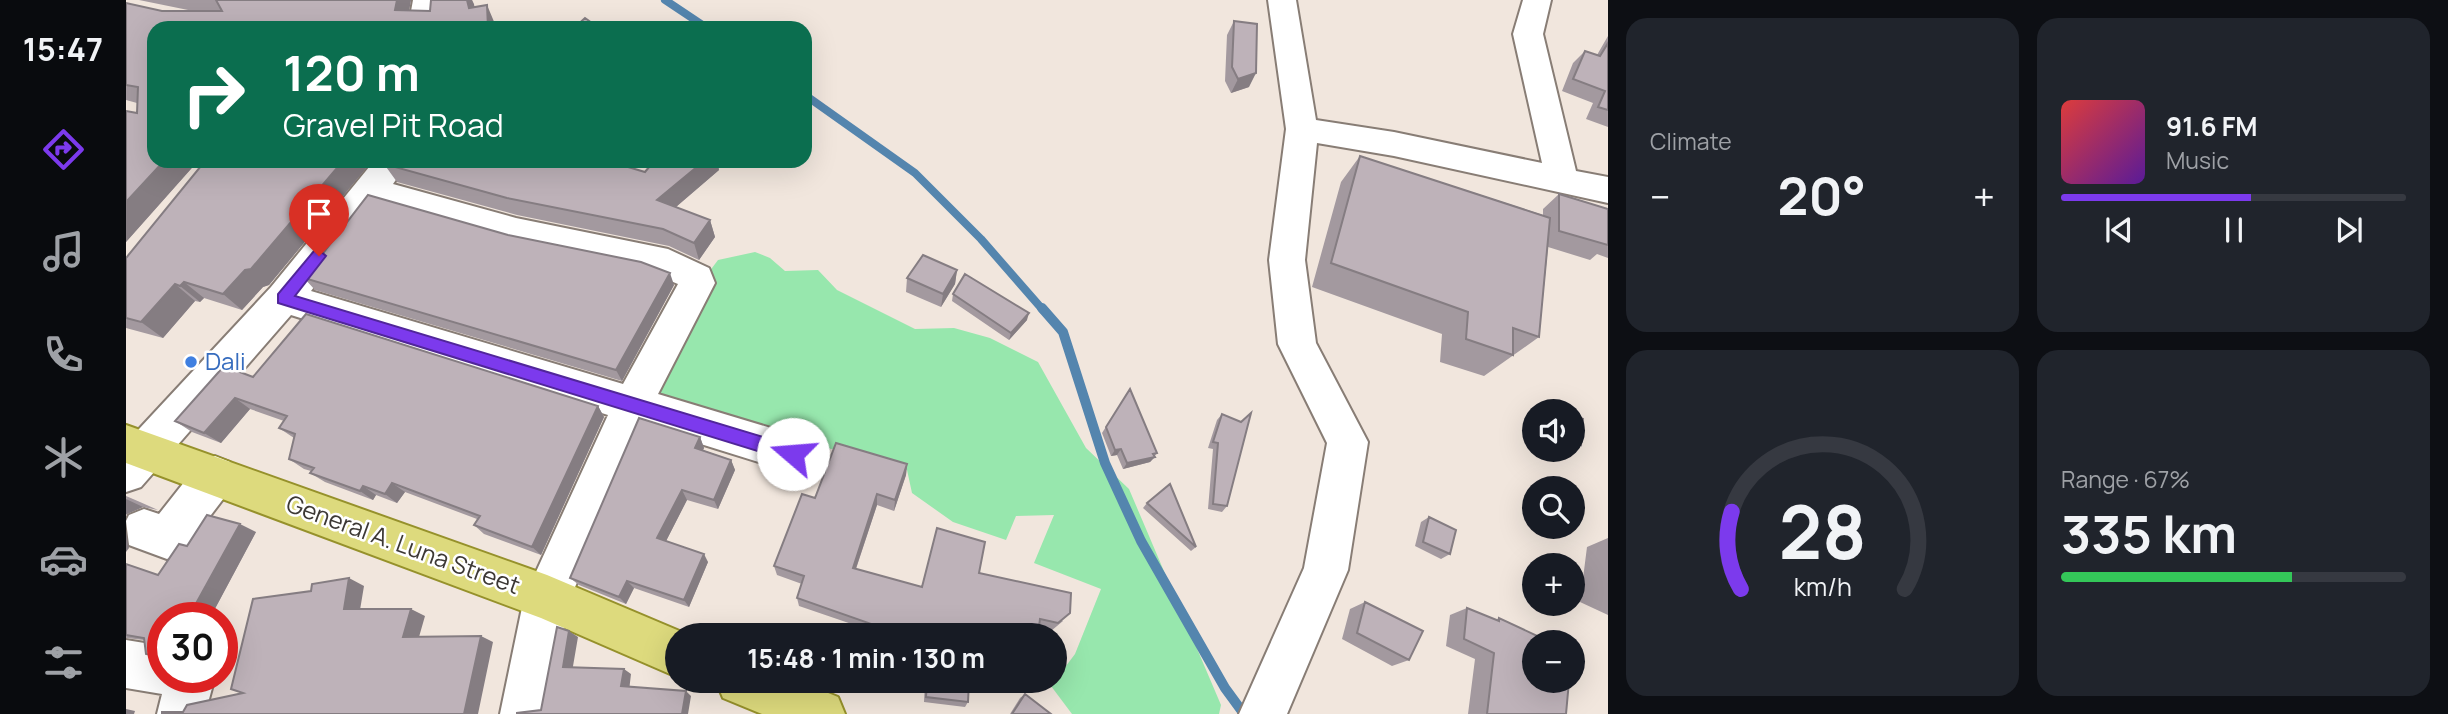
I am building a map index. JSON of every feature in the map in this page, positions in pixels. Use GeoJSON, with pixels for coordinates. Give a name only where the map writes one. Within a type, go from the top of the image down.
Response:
{"type":"FeatureCollection","features":[{"type":"Feature","properties":{"kind":"main road","name":"General A. Luna Street"},"geometry":{"type":"LineString","coordinates":[[133,456],[215,476],[547,598],[665,649]]}},
{"type":"Feature","properties":{"kind":"main road"},"geometry":{"type":"LineString","coordinates":[[751,694],[821,714]]}},
{"type":"Feature","properties":{"kind":"street"},"geometry":{"type":"LineString","coordinates":[[424,21],[427,0]]}},
{"type":"Feature","properties":{"kind":"street"},"geometry":{"type":"LineString","coordinates":[[1270,693],[1326,569],[1348,442],[1297,344],[1287,260],[1302,129],[1282,0]]}},
{"type":"Feature","properties":{"kind":"street"},"geometry":{"type":"LineString","coordinates":[[1537,0],[1528,34],[1555,143],[1560,179]]}},
{"type":"Feature","properties":{"kind":"street"},"geometry":{"type":"LineString","coordinates":[[1302,129],[1608,190]]}},
{"type":"Feature","properties":{"kind":"street"},"geometry":{"type":"LineString","coordinates":[[133,456],[284,299],[388,168]]}},
{"type":"Feature","properties":{"kind":"street"},"geometry":{"type":"LineString","coordinates":[[371,191],[536,236],[628,253],[692,273],[697,283],[633,403],[547,598],[524,714]]}},
{"type":"Feature","properties":{"kind":"street"},"geometry":{"type":"LineString","coordinates":[[284,299],[633,403],[793,454]]}},
{"type":"Feature","properties":{"kind":"street"},"geometry":{"type":"LineString","coordinates":[[144,530],[167,538],[215,476]]}},
{"type":"Feature","properties":{"kind":"street"},"geometry":{"type":"LineString","coordinates":[[126,664],[147,667]]}},
{"type":"Feature","properties":{"kind":"street"},"geometry":{"type":"LineString","coordinates":[[181,714],[187,693]]}},
{"type":"Feature","properties":{"kind":"green space"},"geometry":{"type":"Polygon","coordinates":[[[755,252],[770,258],[785,271],[818,270],[837,290],[915,329],[954,328],[990,338],[1038,362],[1086,448],[1129,489],[1221,705],[1219,714],[1072,714],[1056,693],[1067,693],[1067,665],[1075,654],[1101,589],[1034,563],[1054,515],[1016,516],[1006,540],[953,522],[912,493],[907,470],[845,451],[780,441],[642,398],[694,292],[718,260],[755,252]]]}},
{"type":"Feature","properties":{"kind":"building"},"geometry":{"type":"Polygon","coordinates":[[[216,0],[397,0],[395,10],[430,11],[431,0],[467,0],[469,8],[487,5],[488,21],[147,21],[147,168],[158,168],[126,202],[126,111],[137,113],[138,87],[126,85],[126,3],[162,11],[222,11],[216,0]]]}},
{"type":"Feature","properties":{"kind":"building"},"geometry":{"type":"Polygon","coordinates":[[[1234,21],[1257,24],[1256,73],[1238,79],[1232,67],[1234,21]]]}},
{"type":"Feature","properties":{"kind":"building"},"geometry":{"type":"Polygon","coordinates":[[[1608,43],[1608,110],[1598,107],[1605,91],[1573,79],[1585,51],[1600,56],[1608,43]]]}},
{"type":"Feature","properties":{"kind":"building"},"geometry":{"type":"Polygon","coordinates":[[[1360,156],[1550,218],[1539,337],[1513,328],[1513,355],[1466,339],[1468,312],[1331,263],[1360,156]]]}},
{"type":"Feature","properties":{"kind":"building"},"geometry":{"type":"Polygon","coordinates":[[[199,168],[337,168],[251,269],[245,270],[223,294],[184,282],[180,286],[175,284],[141,322],[126,318],[126,258],[199,168]]]}},
{"type":"Feature","properties":{"kind":"building"},"geometry":{"type":"Polygon","coordinates":[[[398,168],[632,168],[645,172],[648,168],[696,168],[657,200],[710,220],[694,243],[663,229],[507,198],[398,168]]]}},
{"type":"Feature","properties":{"kind":"building"},"geometry":{"type":"Polygon","coordinates":[[[1559,194],[1608,209],[1608,245],[1559,231],[1559,194]]]}},
{"type":"Feature","properties":{"kind":"building"},"geometry":{"type":"Polygon","coordinates":[[[368,195],[508,235],[641,262],[670,273],[616,370],[304,278],[368,195]]]}},
{"type":"Feature","properties":{"kind":"building"},"geometry":{"type":"Polygon","coordinates":[[[923,255],[957,270],[943,294],[907,278],[923,255]]]}},
{"type":"Feature","properties":{"kind":"building"},"geometry":{"type":"Polygon","coordinates":[[[965,274],[1029,313],[1011,333],[953,294],[965,274]]]}},
{"type":"Feature","properties":{"kind":"building"},"geometry":{"type":"Polygon","coordinates":[[[306,314],[598,406],[532,547],[474,525],[480,516],[392,483],[385,494],[363,486],[360,491],[310,473],[314,468],[289,459],[295,434],[279,428],[287,416],[235,398],[204,433],[175,421],[224,366],[253,377],[306,314]]]}},
{"type":"Feature","properties":{"kind":"building"},"geometry":{"type":"Polygon","coordinates":[[[1130,389],[1157,453],[1153,454],[1155,457],[1127,463],[1121,449],[1115,450],[1106,427],[1130,389]]]}},
{"type":"Feature","properties":{"kind":"building"},"geometry":{"type":"Polygon","coordinates":[[[1251,413],[1227,506],[1213,504],[1218,443],[1213,442],[1222,414],[1241,422],[1251,413]]]}},
{"type":"Feature","properties":{"kind":"building"},"geometry":{"type":"Polygon","coordinates":[[[639,418],[700,437],[695,448],[731,460],[714,500],[682,490],[657,538],[704,554],[684,600],[627,581],[619,597],[570,578],[639,418]]]}},
{"type":"Feature","properties":{"kind":"building"},"geometry":{"type":"Polygon","coordinates":[[[836,443],[907,464],[895,500],[877,494],[853,568],[922,587],[937,528],[985,542],[979,573],[1071,593],[1070,613],[1058,623],[1040,619],[1040,623],[869,623],[797,598],[804,576],[774,566],[802,494],[815,498],[836,443]]]}},
{"type":"Feature","properties":{"kind":"building"},"geometry":{"type":"Polygon","coordinates":[[[1170,484],[1196,547],[1147,503],[1170,484]]]}},
{"type":"Feature","properties":{"kind":"building"},"geometry":{"type":"Polygon","coordinates":[[[207,515],[240,524],[197,602],[147,602],[146,654],[144,638],[126,635],[126,564],[158,575],[179,544],[187,546],[207,515]]]}},
{"type":"Feature","properties":{"kind":"building"},"geometry":{"type":"Polygon","coordinates":[[[1429,517],[1456,530],[1450,554],[1423,542],[1429,517]]]}},
{"type":"Feature","properties":{"kind":"building"},"geometry":{"type":"Polygon","coordinates":[[[349,578],[344,609],[411,609],[403,637],[481,636],[464,714],[162,714],[183,712],[187,705],[243,693],[238,691],[238,660],[253,599],[311,591],[312,584],[349,578]]]}},
{"type":"Feature","properties":{"kind":"building"},"geometry":{"type":"Polygon","coordinates":[[[1365,602],[1423,631],[1409,660],[1357,633],[1365,602]]]}},
{"type":"Feature","properties":{"kind":"building"},"geometry":{"type":"Polygon","coordinates":[[[1467,608],[1524,630],[1522,630],[1522,693],[1568,693],[1566,714],[1487,714],[1494,653],[1464,639],[1467,608]]]}},
{"type":"Feature","properties":{"kind":"building"},"geometry":{"type":"Polygon","coordinates":[[[557,627],[569,631],[563,667],[624,669],[621,686],[665,689],[665,693],[686,693],[682,714],[517,714],[541,710],[557,627]]]}},
{"type":"Feature","properties":{"kind":"building"},"geometry":{"type":"Polygon","coordinates":[[[926,693],[968,693],[968,702],[926,697],[926,693]]]}},
{"type":"Feature","properties":{"kind":"building"},"geometry":{"type":"Polygon","coordinates":[[[1025,694],[1051,714],[1012,714],[1025,694]]]}},
{"type":"Feature","properties":{"kind":"waterway"},"geometry":{"type":"LineString","coordinates":[[665,0],[696,21]]}},
{"type":"Feature","properties":{"kind":"waterway"},"geometry":{"type":"LineString","coordinates":[[812,100],[915,173],[981,239],[1043,310]]}},
{"type":"Feature","properties":{"kind":"waterway"},"geometry":{"type":"LineString","coordinates":[[1042,308],[1063,332],[1105,463],[1141,541],[1225,688],[1244,714]]}},
{"type":"Feature","properties":{"kind":"place","name":"Dali"},"geometry":{"type":"Point","coordinates":[191,362]}},
{"type":"Feature","properties":{"kind":"route"},"geometry":{"type":"LineString","coordinates":[[319,256],[284,299],[633,403],[793,454]]}}]}
